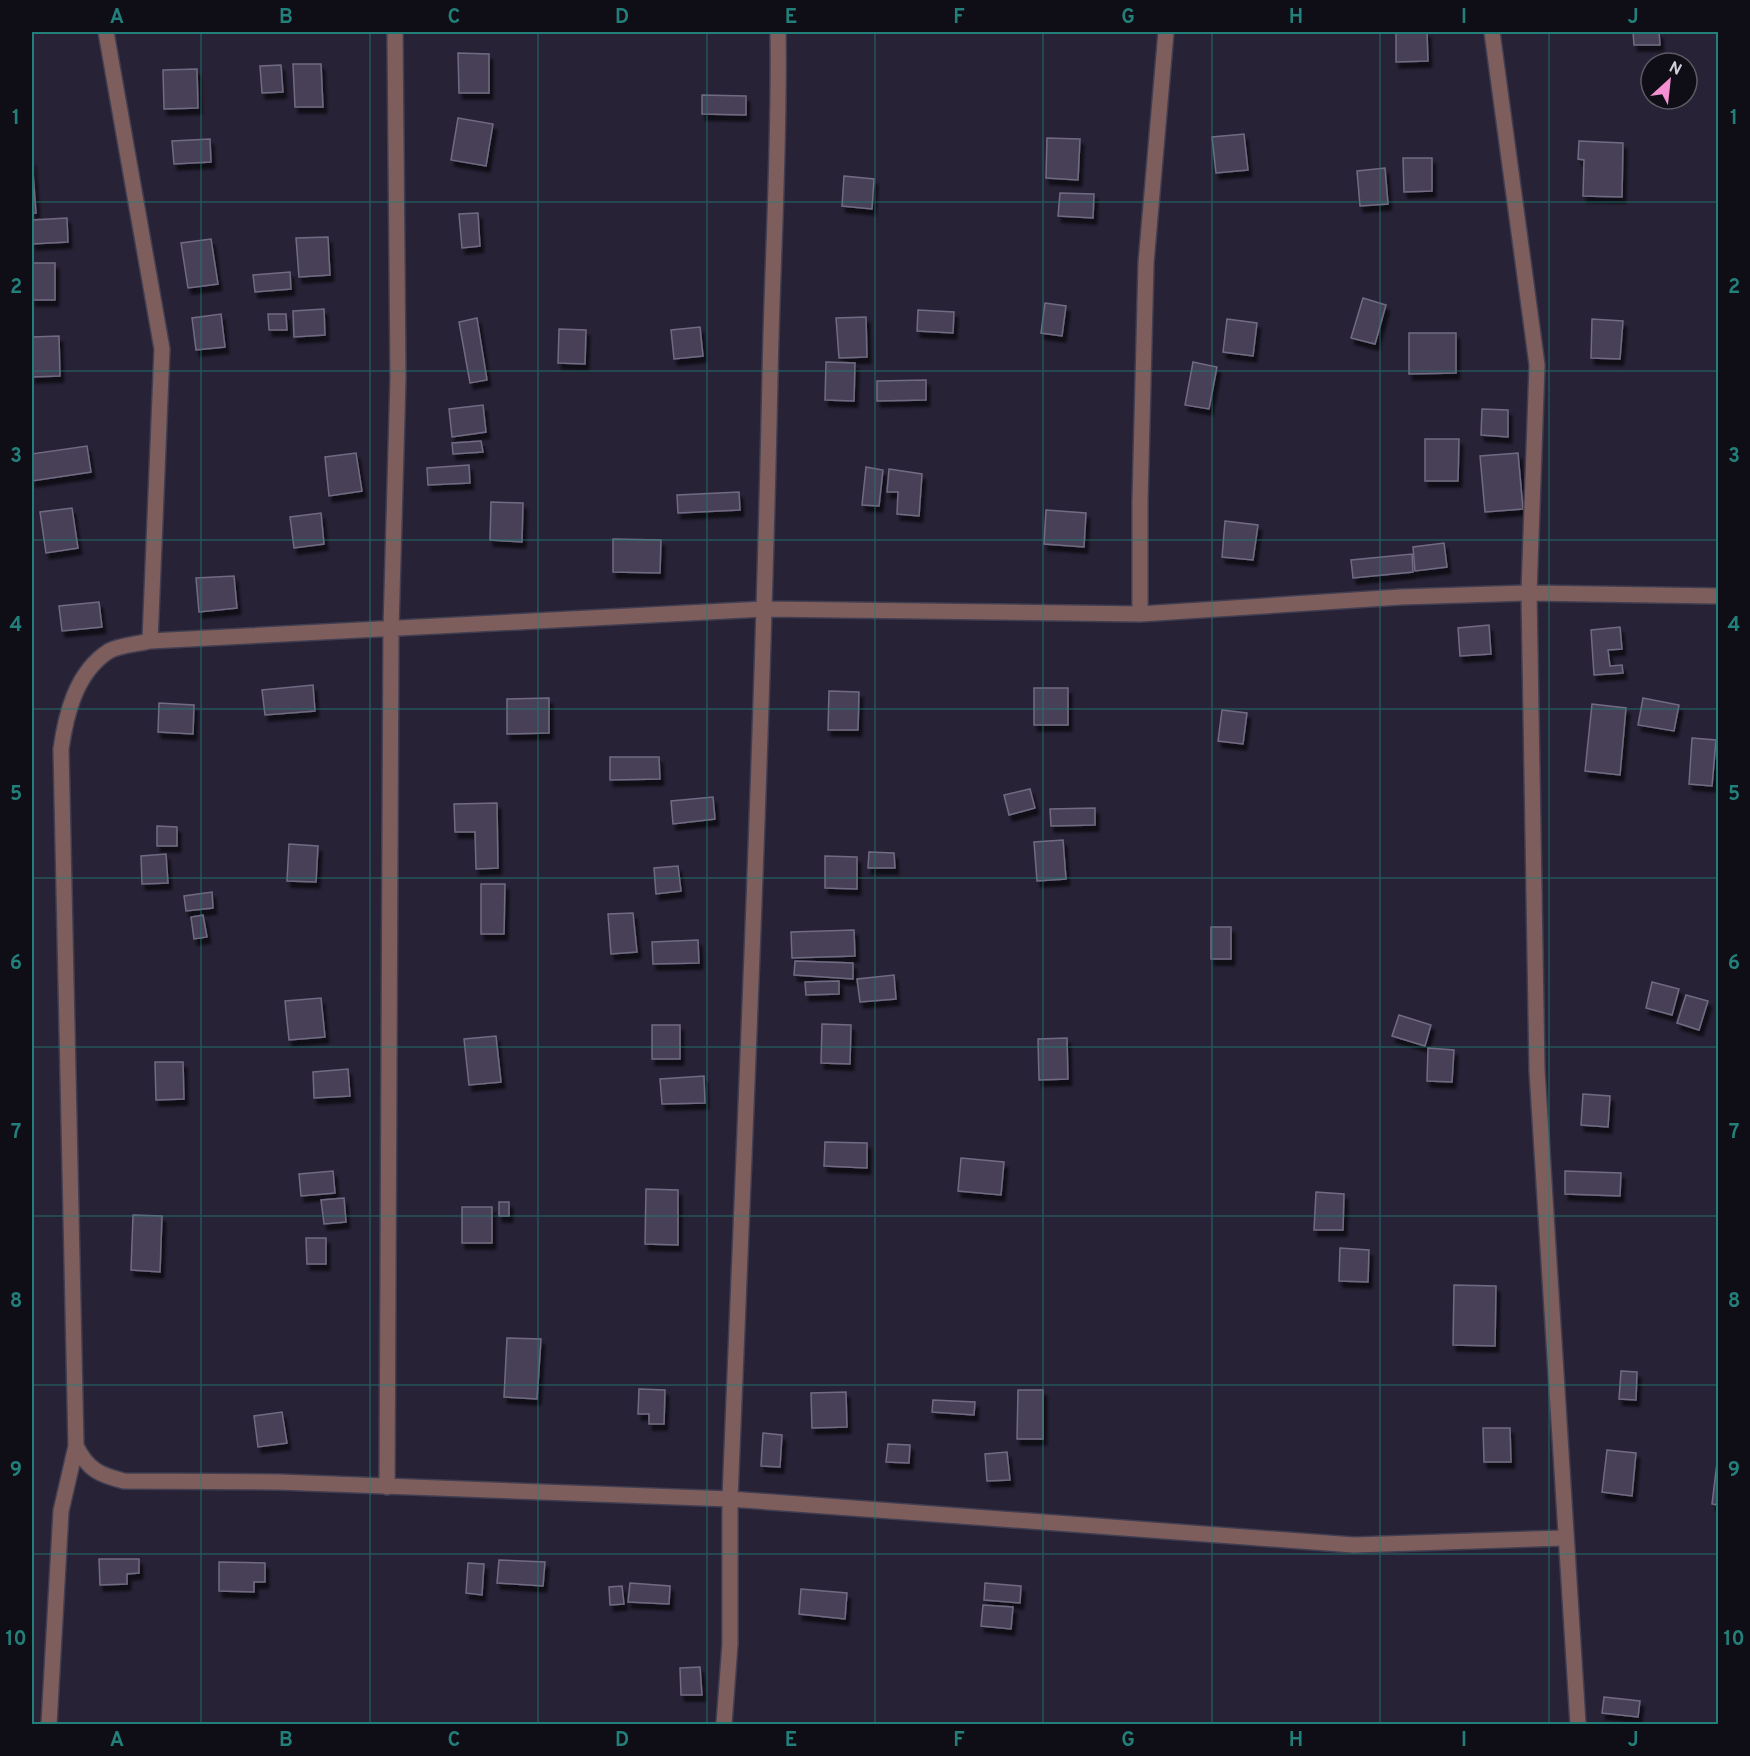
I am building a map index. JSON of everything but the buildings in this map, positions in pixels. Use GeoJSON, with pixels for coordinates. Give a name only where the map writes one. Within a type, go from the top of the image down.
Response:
{"type":"FeatureCollection","features":[{"type":"Feature","properties":{"kind":"street"},"geometry":{"type":"LineString","coordinates":[[106,32],[162,348],[150,641]]}},
{"type":"Feature","properties":{"kind":"street"},"geometry":{"type":"LineString","coordinates":[[387,1487],[391,629],[398,378],[395,32]]}},
{"type":"Feature","properties":{"kind":"street"},"geometry":{"type":"LineString","coordinates":[[724,1725],[730,1644],[730,1499],[765,609],[772,249],[779,112],[778,32]]}},
{"type":"Feature","properties":{"kind":"street"},"geometry":{"type":"LineString","coordinates":[[1140,614],[1140,501],[1146,263],[1166,32]]}},
{"type":"Feature","properties":{"kind":"street"},"geometry":{"type":"LineString","coordinates":[[1492,32],[1537,365],[1529,593],[1538,1071],[1578,1725]]}},
{"type":"Feature","properties":{"kind":"street"},"geometry":{"type":"LineString","coordinates":[[49,1725],[61,1511],[76,1446],[61,749],[66,717],[76,689],[110,651],[150,641],[765,609],[1140,614],[1401,597],[1529,593],[1719,596]]}},
{"type":"Feature","properties":{"kind":"street"},"geometry":{"type":"LineString","coordinates":[[76,1446],[82,1459],[100,1475],[124,1482],[279,1482],[730,1499],[1354,1545],[1565,1538]]}}]}
